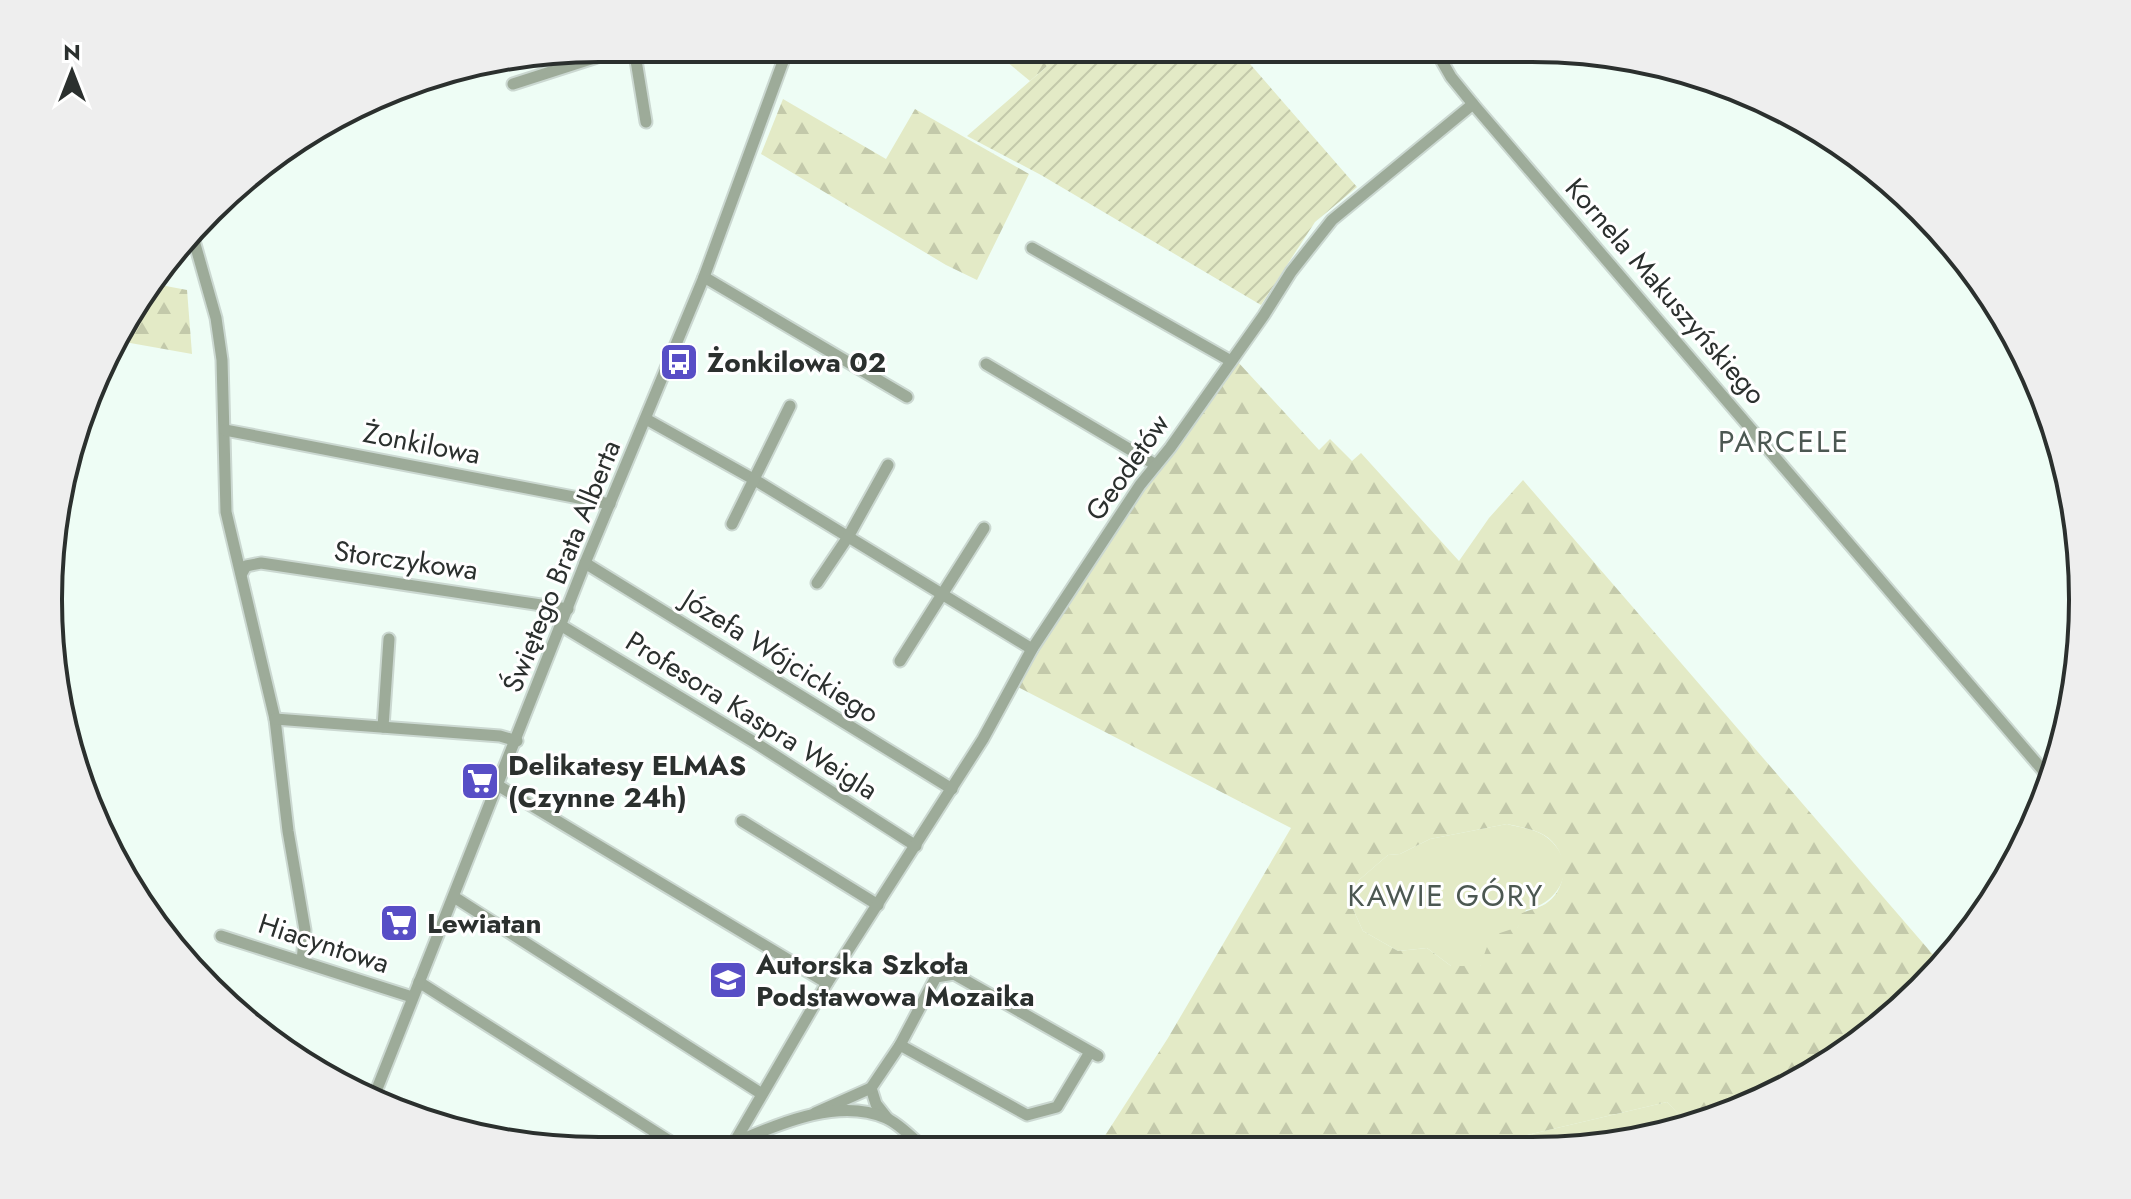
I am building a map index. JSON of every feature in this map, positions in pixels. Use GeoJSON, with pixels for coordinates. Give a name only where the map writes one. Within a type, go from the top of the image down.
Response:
{"type":"FeatureCollection","features":[{"type":"Feature","properties":{"kind":"street"},"geometry":{"type":"LineString","coordinates":[[636,62],[646,122]]}},
{"type":"Feature","properties":{"kind":"street","name":"Świętego Brata Alberta"},"geometry":{"type":"LineString","coordinates":[[377,1089],[585,563],[704,277],[781,62]]}},
{"type":"Feature","properties":{"kind":"street","name":"Kornela Makuszyńskiego"},"geometry":{"type":"LineString","coordinates":[[1442,62],[1473,104],[2041,768]]}},
{"type":"Feature","properties":{"kind":"street"},"geometry":{"type":"LineString","coordinates":[[513,84],[580,63]]}},
{"type":"Feature","properties":{"kind":"street","name":"Geodetów"},"geometry":{"type":"LineString","coordinates":[[737,1137],[827,983],[983,739],[1032,649],[1291,272],[1332,220],[1473,104]]}},
{"type":"Feature","properties":{"kind":"street"},"geometry":{"type":"LineString","coordinates":[[195,245],[216,318],[222,360],[226,512],[275,719],[286,816],[305,930],[302,961]]}},
{"type":"Feature","properties":{"kind":"street"},"geometry":{"type":"LineString","coordinates":[[1032,248],[1231,361]]}},
{"type":"Feature","properties":{"kind":"street"},"geometry":{"type":"LineString","coordinates":[[704,277],[907,397]]}},
{"type":"Feature","properties":{"kind":"street"},"geometry":{"type":"LineString","coordinates":[[986,364],[1156,465]]}},
{"type":"Feature","properties":{"kind":"street"},"geometry":{"type":"LineString","coordinates":[[732,524],[790,406]]}},
{"type":"Feature","properties":{"kind":"street"},"geometry":{"type":"LineString","coordinates":[[646,419],[755,480],[1032,649]]}},
{"type":"Feature","properties":{"kind":"street","name":"Żonkilowa"},"geometry":{"type":"LineString","coordinates":[[225,430],[610,504]]}},
{"type":"Feature","properties":{"kind":"street"},"geometry":{"type":"LineString","coordinates":[[817,583],[848,537],[888,465]]}},
{"type":"Feature","properties":{"kind":"street"},"geometry":{"type":"LineString","coordinates":[[900,661],[984,528]]}},
{"type":"Feature","properties":{"kind":"street","name":"Storczykowa"},"geometry":{"type":"LineString","coordinates":[[242,573],[246,566],[261,563],[568,609]]}},
{"type":"Feature","properties":{"kind":"street","name":"Józefa Wójcickiego"},"geometry":{"type":"LineString","coordinates":[[585,563],[952,789]]}},
{"type":"Feature","properties":{"kind":"street","name":"Profesora Kaspra Weigla"},"geometry":{"type":"LineString","coordinates":[[562,626],[754,742],[916,846]]}},
{"type":"Feature","properties":{"kind":"street"},"geometry":{"type":"LineString","coordinates":[[383,727],[389,639]]}},
{"type":"Feature","properties":{"kind":"street"},"geometry":{"type":"LineString","coordinates":[[275,719],[500,736],[517,741]]}},
{"type":"Feature","properties":{"kind":"street"},"geometry":{"type":"LineString","coordinates":[[499,786],[827,983]]}},
{"type":"Feature","properties":{"kind":"street"},"geometry":{"type":"LineString","coordinates":[[742,821],[878,905]]}},
{"type":"Feature","properties":{"kind":"street"},"geometry":{"type":"LineString","coordinates":[[454,897],[762,1094]]}},
{"type":"Feature","properties":{"kind":"street","name":"Hiacyntowa"},"geometry":{"type":"LineString","coordinates":[[221,936],[412,997]]}},
{"type":"Feature","properties":{"kind":"street"},"geometry":{"type":"LineString","coordinates":[[750,1137],[871,1088],[900,1045],[936,977],[954,974],[1094,1054],[1057,1107],[1027,1115],[900,1045]]}},
{"type":"Feature","properties":{"kind":"street"},"geometry":{"type":"LineString","coordinates":[[419,982],[663,1137]]}},
{"type":"Feature","properties":{"kind":"street"},"geometry":{"type":"LineString","coordinates":[[871,1088],[876,1104],[887,1118],[910,1137]]}},
{"type":"Feature","properties":{"kind":"street"},"geometry":{"type":"LineString","coordinates":[[815,1113],[866,1113],[887,1118]]}},
{"type":"Feature","properties":{"kind":"green space"},"geometry":{"type":"Polygon","coordinates":[[[1007,62],[1052,62],[1030,81],[1007,62]]]}},
{"type":"Feature","properties":{"kind":"green space"},"geometry":{"type":"Polygon","coordinates":[[[1052,62],[1248,62],[1357,187],[1315,222],[1261,305],[1041,175],[967,136],[1052,62]]]}},
{"type":"Feature","properties":{"kind":"green space"},"geometry":{"type":"Polygon","coordinates":[[[783,99],[886,159],[915,109],[1029,174],[977,280],[946,265],[761,154],[783,99]]]}},
{"type":"Feature","properties":{"kind":"green space"},"geometry":{"type":"Polygon","coordinates":[[[164,286],[187,290],[192,354],[128,343],[164,286]]]}},
{"type":"Feature","properties":{"kind":"green space"},"geometry":{"type":"Polygon","coordinates":[[[1237,361],[1319,450],[1330,439],[1352,461],[1361,453],[1459,561],[1489,518],[1523,480],[1934,956],[1912,980],[1859,1026],[1800,1065],[1737,1096],[1680,1116],[1667,1102],[1519,1137],[1104,1137],[1168,1038],[1291,828],[1016,686],[1121,519],[1237,361]],[[1507,824],[1430,839],[1400,854],[1388,855],[1359,880],[1353,894],[1352,907],[1363,931],[1398,951],[1427,948],[1451,966],[1480,966],[1491,936],[1518,927],[1519,915],[1548,902],[1560,886],[1562,858],[1552,841],[1536,831],[1507,824]]]}},
{"type":"Feature","properties":{"kind":"green space"},"geometry":{"type":"Polygon","coordinates":[[[1507,824],[1535,831],[1549,839],[1563,860],[1562,882],[1549,900],[1526,910],[1518,927],[1480,966],[1451,966],[1427,948],[1398,951],[1363,931],[1352,907],[1353,894],[1359,880],[1388,855],[1400,854],[1430,839],[1507,824]]]}},
{"type":"Feature","properties":{"kind":"green space"},"geometry":{"type":"Polygon","coordinates":[[[1667,1102],[1680,1116],[1602,1132],[1519,1137],[1667,1102]]]}},
{"type":"Feature","properties":{"kind":"place","name":"Żonkilowa 02"},"geometry":{"type":"Point","coordinates":[679,362]}},
{"type":"Feature","properties":{"kind":"place","name":"Delikatesy ELMAS (Czynne 24h)"},"geometry":{"type":"Point","coordinates":[480,781]}},
{"type":"Feature","properties":{"kind":"place","name":"Lewiatan"},"geometry":{"type":"Point","coordinates":[399,923]}},
{"type":"Feature","properties":{"kind":"place","name":"Autorska Szkoła Podstawowa Mozaika"},"geometry":{"type":"Point","coordinates":[728,980]}},
{"type":"Feature","properties":{"kind":"district","name":"PARCELE"},"geometry":{"type":"Point","coordinates":[1784,442]}},
{"type":"Feature","properties":{"kind":"district","name":"KAWIE GÓRY"},"geometry":{"type":"Point","coordinates":[1446,896]}}]}
